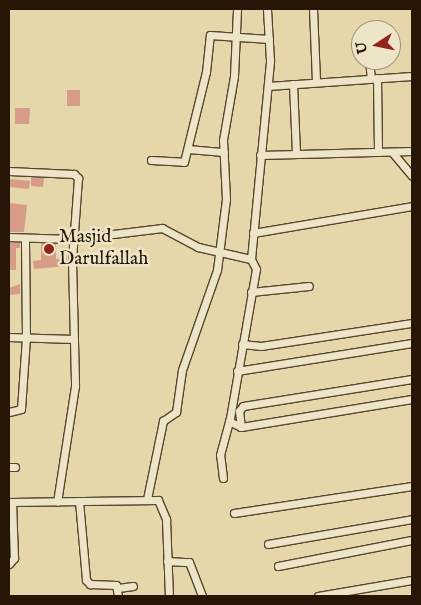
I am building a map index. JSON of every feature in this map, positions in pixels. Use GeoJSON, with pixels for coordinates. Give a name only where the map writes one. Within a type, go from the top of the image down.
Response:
{"type":"FeatureCollection","features":[{"type":"Feature","properties":{"kind":"street"},"geometry":{"type":"LineString","coordinates":[[147,499],[165,417],[174,414],[182,370],[217,270],[226,199],[224,152],[236,38],[237,9]]}},
{"type":"Feature","properties":{"kind":"street"},"geometry":{"type":"LineString","coordinates":[[224,478],[220,455],[229,421],[256,269],[251,259],[268,86],[270,39],[267,9]]}},
{"type":"Feature","properties":{"kind":"street"},"geometry":{"type":"LineString","coordinates":[[313,9],[316,82]]}},
{"type":"Feature","properties":{"kind":"street"},"geometry":{"type":"LineString","coordinates":[[151,160],[183,163],[206,72],[210,36],[270,39]]}},
{"type":"Feature","properties":{"kind":"street"},"geometry":{"type":"LineString","coordinates":[[372,70],[374,78],[378,152]]}},
{"type":"Feature","properties":{"kind":"street"},"geometry":{"type":"LineString","coordinates":[[268,86],[412,76]]}},
{"type":"Feature","properties":{"kind":"street"},"geometry":{"type":"LineString","coordinates":[[293,84],[296,154]]}},
{"type":"Feature","properties":{"kind":"street"},"geometry":{"type":"LineString","coordinates":[[188,149],[224,152]]}},
{"type":"Feature","properties":{"kind":"street"},"geometry":{"type":"LineString","coordinates":[[392,152],[412,176]]}},
{"type":"Feature","properties":{"kind":"street"},"geometry":{"type":"LineString","coordinates":[[260,155],[412,152]]}},
{"type":"Feature","properties":{"kind":"street"},"geometry":{"type":"LineString","coordinates":[[9,171],[77,176],[72,239],[73,414],[58,502]]}},
{"type":"Feature","properties":{"kind":"street"},"geometry":{"type":"LineString","coordinates":[[253,234],[412,206]]}},
{"type":"Feature","properties":{"kind":"street"},"geometry":{"type":"LineString","coordinates":[[9,237],[72,239],[162,228],[170,230],[198,247],[251,259]]}},
{"type":"Feature","properties":{"kind":"street"},"geometry":{"type":"LineString","coordinates":[[9,412],[21,409],[26,338],[25,238]]}},
{"type":"Feature","properties":{"kind":"street"},"geometry":{"type":"LineString","coordinates":[[251,292],[309,286]]}},
{"type":"Feature","properties":{"kind":"street"},"geometry":{"type":"LineString","coordinates":[[242,344],[261,346],[412,323]]}},
{"type":"Feature","properties":{"kind":"street"},"geometry":{"type":"LineString","coordinates":[[9,337],[74,339]]}},
{"type":"Feature","properties":{"kind":"street"},"geometry":{"type":"LineString","coordinates":[[237,371],[412,343]]}},
{"type":"Feature","properties":{"kind":"street"},"geometry":{"type":"LineString","coordinates":[[241,427],[239,411],[243,406],[412,379]]}},
{"type":"Feature","properties":{"kind":"street"},"geometry":{"type":"LineString","coordinates":[[229,421],[241,427],[412,400]]}},
{"type":"Feature","properties":{"kind":"street"},"geometry":{"type":"LineString","coordinates":[[234,512],[412,486]]}},
{"type":"Feature","properties":{"kind":"street"},"geometry":{"type":"LineString","coordinates":[[9,564],[14,558],[11,502],[158,500],[162,505],[169,596]]}},
{"type":"Feature","properties":{"kind":"street"},"geometry":{"type":"LineString","coordinates":[[78,501],[86,580],[118,588],[133,586]]}},
{"type":"Feature","properties":{"kind":"street"},"geometry":{"type":"LineString","coordinates":[[268,544],[412,519]]}},
{"type":"Feature","properties":{"kind":"street"},"geometry":{"type":"LineString","coordinates":[[278,566],[412,540]]}},
{"type":"Feature","properties":{"kind":"street"},"geometry":{"type":"LineString","coordinates":[[167,561],[189,562],[202,596]]}},
{"type":"Feature","properties":{"kind":"street"},"geometry":{"type":"LineString","coordinates":[[318,596],[412,580]]}},
{"type":"Feature","properties":{"kind":"street"},"geometry":{"type":"LineString","coordinates":[[118,588],[118,596]]}},
{"type":"Feature","properties":{"kind":"building"},"geometry":{"type":"Polygon","coordinates":[[[67,90],[80,90],[80,106],[67,106],[67,90]]]}},
{"type":"Feature","properties":{"kind":"building"},"geometry":{"type":"Polygon","coordinates":[[[15,108],[30,108],[29,124],[15,124],[15,108]]]}},
{"type":"Feature","properties":{"kind":"building"},"geometry":{"type":"Polygon","coordinates":[[[31,177],[44,178],[43,187],[31,186],[31,177]]]}},
{"type":"Feature","properties":{"kind":"building"},"geometry":{"type":"Polygon","coordinates":[[[9,179],[30,181],[29,189],[9,187],[9,179]]]}},
{"type":"Feature","properties":{"kind":"building"},"geometry":{"type":"Polygon","coordinates":[[[9,203],[27,205],[24,232],[9,232],[9,203]]]}},
{"type":"Feature","properties":{"kind":"building"},"geometry":{"type":"Polygon","coordinates":[[[9,242],[20,243],[20,248],[16,248],[16,270],[9,270],[9,242]]]}},
{"type":"Feature","properties":{"kind":"building"},"geometry":{"type":"Polygon","coordinates":[[[41,243],[56,244],[56,259],[67,258],[67,266],[34,269],[33,261],[41,260],[41,243]]]}},
{"type":"Feature","properties":{"kind":"building"},"geometry":{"type":"Polygon","coordinates":[[[20,284],[20,294],[9,295],[9,288],[20,284]]]}},
{"type":"Feature","properties":{"kind":"place","name":"Masjid Darulfallah"},"geometry":{"type":"Point","coordinates":[49,249]}}]}
